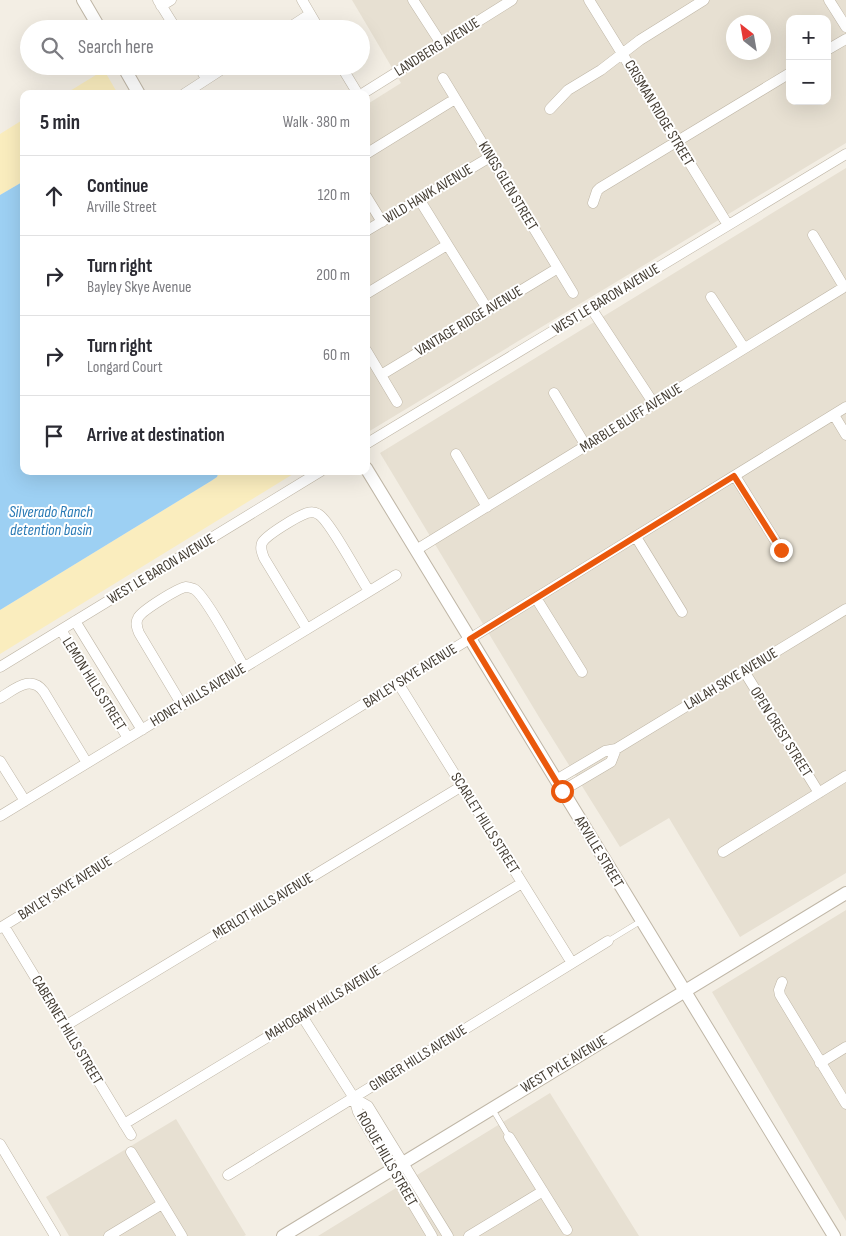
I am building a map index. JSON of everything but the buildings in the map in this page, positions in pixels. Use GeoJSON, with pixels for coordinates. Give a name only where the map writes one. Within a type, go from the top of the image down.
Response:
{"type":"FeatureCollection","features":[{"type":"Feature","properties":{"kind":"street"},"geometry":{"type":"LineString","coordinates":[[83,0],[95,20]]}},
{"type":"Feature","properties":{"kind":"street"},"geometry":{"type":"LineString","coordinates":[[170,20],[160,3],[171,0]]}},
{"type":"Feature","properties":{"kind":"street"},"geometry":{"type":"LineString","coordinates":[[302,0],[314,20]]}},
{"type":"Feature","properties":{"kind":"street"},"geometry":{"type":"LineString","coordinates":[[413,0],[442,45]]}},
{"type":"Feature","properties":{"kind":"street","name":"LANDBERG AVENUE"},"geometry":{"type":"LineString","coordinates":[[369,90],[512,0]]}},
{"type":"Feature","properties":{"kind":"street","name":"CRISMAN RIDGE STREET"},"geometry":{"type":"LineString","coordinates":[[590,0],[728,225]]}},
{"type":"Feature","properties":{"kind":"street"},"geometry":{"type":"LineString","coordinates":[[550,109],[568,90],[601,70],[640,40],[704,0]]}},
{"type":"Feature","properties":{"kind":"street"},"geometry":{"type":"LineString","coordinates":[[829,0],[846,27]]}},
{"type":"Feature","properties":{"kind":"street"},"geometry":{"type":"LineString","coordinates":[[300,20],[310,14]]}},
{"type":"Feature","properties":{"kind":"street"},"geometry":{"type":"LineString","coordinates":[[831,48],[846,39]]}},
{"type":"Feature","properties":{"kind":"street"},"geometry":{"type":"LineString","coordinates":[[128,75],[137,90]]}},
{"type":"Feature","properties":{"kind":"street"},"geometry":{"type":"LineString","coordinates":[[204,75],[206,79]]}},
{"type":"Feature","properties":{"kind":"street"},"geometry":{"type":"LineString","coordinates":[[190,90],[212,75]]}},
{"type":"Feature","properties":{"kind":"street"},"geometry":{"type":"LineString","coordinates":[[346,75],[356,90]]}},
{"type":"Feature","properties":{"kind":"street"},"geometry":{"type":"LineString","coordinates":[[593,203],[600,188],[786,75]]}},
{"type":"Feature","properties":{"kind":"street","name":"KINGS GLEN STREET"},"geometry":{"type":"LineString","coordinates":[[443,78],[573,293]]}},
{"type":"Feature","properties":{"kind":"street"},"geometry":{"type":"LineString","coordinates":[[370,152],[455,99]]}},
{"type":"Feature","properties":{"kind":"street","name":"WEST LE BARON AVENUE"},"geometry":{"type":"LineString","coordinates":[[370,442],[846,154]]}},
{"type":"Feature","properties":{"kind":"street","name":"WILD HAWK AVENUE"},"geometry":{"type":"LineString","coordinates":[[370,229],[490,157]]}},
{"type":"Feature","properties":{"kind":"street"},"geometry":{"type":"LineString","coordinates":[[419,199],[488,310]]}},
{"type":"Feature","properties":{"kind":"street"},"geometry":{"type":"LineString","coordinates":[[370,202],[382,222]]}},
{"type":"Feature","properties":{"kind":"street"},"geometry":{"type":"LineString","coordinates":[[813,235],[845,286]]}},
{"type":"Feature","properties":{"kind":"street"},"geometry":{"type":"LineString","coordinates":[[370,292],[447,245]]}},
{"type":"Feature","properties":{"kind":"street","name":"VANTAGE RIDGE AVENUE"},"geometry":{"type":"LineString","coordinates":[[381,375],[558,268]]}},
{"type":"Feature","properties":{"kind":"street","name":"MARBLE BLUFF AVENUE"},"geometry":{"type":"LineString","coordinates":[[416,550],[845,286]]}},
{"type":"Feature","properties":{"kind":"street"},"geometry":{"type":"LineString","coordinates":[[711,297],[744,348]]}},
{"type":"Feature","properties":{"kind":"street"},"geometry":{"type":"LineString","coordinates":[[591,308],[654,404]]}},
{"type":"Feature","properties":{"kind":"street"},"geometry":{"type":"LineString","coordinates":[[370,357],[398,402]]}},
{"type":"Feature","properties":{"kind":"street"},"geometry":{"type":"LineString","coordinates":[[554,393],[586,446]]}},
{"type":"Feature","properties":{"kind":"street","name":"BAYLEY SKYE AVENUE"},"geometry":{"type":"LineString","coordinates":[[2,927],[846,407]]}},
{"type":"Feature","properties":{"kind":"street"},"geometry":{"type":"LineString","coordinates":[[834,415],[846,435]]}},
{"type":"Feature","properties":{"kind":"street"},"geometry":{"type":"LineString","coordinates":[[456,454],[487,507]]}},
{"type":"Feature","properties":{"kind":"street","name":"WEST LE BARON AVENUE"},"geometry":{"type":"LineString","coordinates":[[0,667],[314,475]]}},
{"type":"Feature","properties":{"kind":"street","name":"ARVILLE STREET"},"geometry":{"type":"LineString","coordinates":[[370,475],[834,1236]]}},
{"type":"Feature","properties":{"kind":"street"},"geometry":{"type":"LineString","coordinates":[[734,476],[781,550]]}},
{"type":"Feature","properties":{"kind":"street"},"geometry":{"type":"LineString","coordinates":[[307,629],[264,558],[262,546],[268,536],[303,515],[316,512],[327,522],[369,591]]}},
{"type":"Feature","properties":{"kind":"street"},"geometry":{"type":"LineString","coordinates":[[636,537],[682,612]]}},
{"type":"Feature","properties":{"kind":"street","name":"HONEY HILLS AVENUE"},"geometry":{"type":"LineString","coordinates":[[0,816],[396,575]]}},
{"type":"Feature","properties":{"kind":"street"},"geometry":{"type":"LineString","coordinates":[[182,705],[139,633],[137,621],[144,611],[179,590],[187,587],[192,588],[202,597],[244,667]]}},
{"type":"Feature","properties":{"kind":"street"},"geometry":{"type":"LineString","coordinates":[[536,598],[582,672]]}},
{"type":"Feature","properties":{"kind":"street","name":"LAILAH SKYE AVENUE"},"geometry":{"type":"LineString","coordinates":[[559,786],[591,759],[605,751],[616,749],[846,609]]}},
{"type":"Feature","properties":{"kind":"street","name":"LEMON HILLS STREET"},"geometry":{"type":"LineString","coordinates":[[75,621],[142,730]]}},
{"type":"Feature","properties":{"kind":"street","name":"LEMON HILLS STREET"},"geometry":{"type":"LineString","coordinates":[[61,630],[128,738]]}},
{"type":"Feature","properties":{"kind":"street","name":"OPEN CREST STREET"},"geometry":{"type":"LineString","coordinates":[[744,672],[819,792]]}},
{"type":"Feature","properties":{"kind":"street"},"geometry":{"type":"LineString","coordinates":[[0,698],[20,685],[29,682],[33,683],[44,692],[87,763]]}},
{"type":"Feature","properties":{"kind":"street","name":"SCARLET HILLS STREET"},"geometry":{"type":"LineString","coordinates":[[398,683],[572,963]]}},
{"type":"Feature","properties":{"kind":"street","name":"LAILAH SKYE AVENUE"},"geometry":{"type":"LineString","coordinates":[[559,786],[611,762],[616,749]]}},
{"type":"Feature","properties":{"kind":"street"},"geometry":{"type":"LineString","coordinates":[[0,760],[25,801]]}},
{"type":"Feature","properties":{"kind":"street"},"geometry":{"type":"LineString","coordinates":[[722,852],[846,776]]}},
{"type":"Feature","properties":{"kind":"street","name":"MERLOT HILLS AVENUE"},"geometry":{"type":"LineString","coordinates":[[65,1026],[462,786]]}},
{"type":"Feature","properties":{"kind":"street","name":"MAHOGANY HILLS AVENUE"},"geometry":{"type":"LineString","coordinates":[[124,1124],[522,883]]}},
{"type":"Feature","properties":{"kind":"street","name":"WEST PYLE AVENUE"},"geometry":{"type":"LineString","coordinates":[[283,1236],[846,893]]}},
{"type":"Feature","properties":{"kind":"street","name":"CABERNET HILLS STREET"},"geometry":{"type":"LineString","coordinates":[[2,927],[131,1135]]}},
{"type":"Feature","properties":{"kind":"street","name":"GINGER HILLS AVENUE"},"geometry":{"type":"LineString","coordinates":[[228,1176],[608,941]]}},
{"type":"Feature","properties":{"kind":"street"},"geometry":{"type":"LineString","coordinates":[[782,982],[779,990],[780,995],[846,1104]]}},
{"type":"Feature","properties":{"kind":"street","name":"ROGUE HILLS STREET"},"geometry":{"type":"LineString","coordinates":[[302,1016],[354,1098],[368,1106],[432,1236]]}},
{"type":"Feature","properties":{"kind":"street"},"geometry":{"type":"LineString","coordinates":[[820,1063],[846,1047]]}},
{"type":"Feature","properties":{"kind":"street"},"geometry":{"type":"LineString","coordinates":[[509,1137],[567,1230]]}},
{"type":"Feature","properties":{"kind":"street"},"geometry":{"type":"LineString","coordinates":[[0,1144],[55,1236]]}},
{"type":"Feature","properties":{"kind":"street"},"geometry":{"type":"LineString","coordinates":[[131,1152],[182,1236]]}},
{"type":"Feature","properties":{"kind":"street","name":"ROGUE HILLS STREET"},"geometry":{"type":"LineString","coordinates":[[398,1166],[432,1210],[448,1236]]}},
{"type":"Feature","properties":{"kind":"street"},"geometry":{"type":"LineString","coordinates":[[469,1236],[543,1191]]}},
{"type":"Feature","properties":{"kind":"street"},"geometry":{"type":"LineString","coordinates":[[109,1236],[162,1204]]}},
{"type":"Feature","properties":{"kind":"lane"},"geometry":{"type":"LineString","coordinates":[[591,759],[597,770]]}},
{"type":"Feature","properties":{"kind":"lane"},"geometry":{"type":"LineString","coordinates":[[608,941],[641,921]]}},
{"type":"Feature","properties":{"kind":"lane"},"geometry":{"type":"LineString","coordinates":[[492,1108],[509,1137]]}},
{"type":"Feature","properties":{"kind":"lane"},"geometry":{"type":"LineString","coordinates":[[421,1217],[432,1210]]}},
{"type":"Feature","properties":{"kind":"shaded area"},"geometry":{"type":"Polygon","coordinates":[[[352,0],[846,0],[846,143],[370,431],[370,102],[401,83],[370,30],[370,20],[364,20],[352,0]]]}},
{"type":"Feature","properties":{"kind":"shaded area"},"geometry":{"type":"Polygon","coordinates":[[[846,168],[846,873],[740,937],[669,818],[620,847],[539,717],[380,453],[846,168]]]}},
{"type":"Feature","properties":{"kind":"shaded area"},"geometry":{"type":"Polygon","coordinates":[[[846,910],[846,1221],[712,992],[846,910]]]}},
{"type":"Feature","properties":{"kind":"shaded area"},"geometry":{"type":"Polygon","coordinates":[[[550,1093],[639,1236],[318,1236],[550,1093]]]}},
{"type":"Feature","properties":{"kind":"shaded area"},"geometry":{"type":"Polygon","coordinates":[[[176,1119],[246,1235],[69,1236],[46,1197],[176,1119]]]}},
{"type":"Feature","properties":{"kind":"sand"},"geometry":{"type":"Polygon","coordinates":[[[96,75],[107,75],[116,90],[72,90],[96,75]]]}},
{"type":"Feature","properties":{"kind":"sand"},"geometry":{"type":"Polygon","coordinates":[[[20,122],[20,183],[0,195],[0,134],[20,122]]]}},
{"type":"Feature","properties":{"kind":"sand"},"geometry":{"type":"Polygon","coordinates":[[[218,475],[291,475],[0,654],[0,610],[218,475]]]}},
{"type":"Feature","properties":{"kind":"water","name":"Silverado Ranch detention basin"},"geometry":{"type":"Polygon","coordinates":[[[20,183],[20,475],[218,475],[211,481],[0,610],[0,195],[20,183]]]}},
{"type":"Feature","properties":{"kind":"route"},"geometry":{"type":"LineString","coordinates":[[562,791],[470,639],[734,476],[781,550]]}}]}
